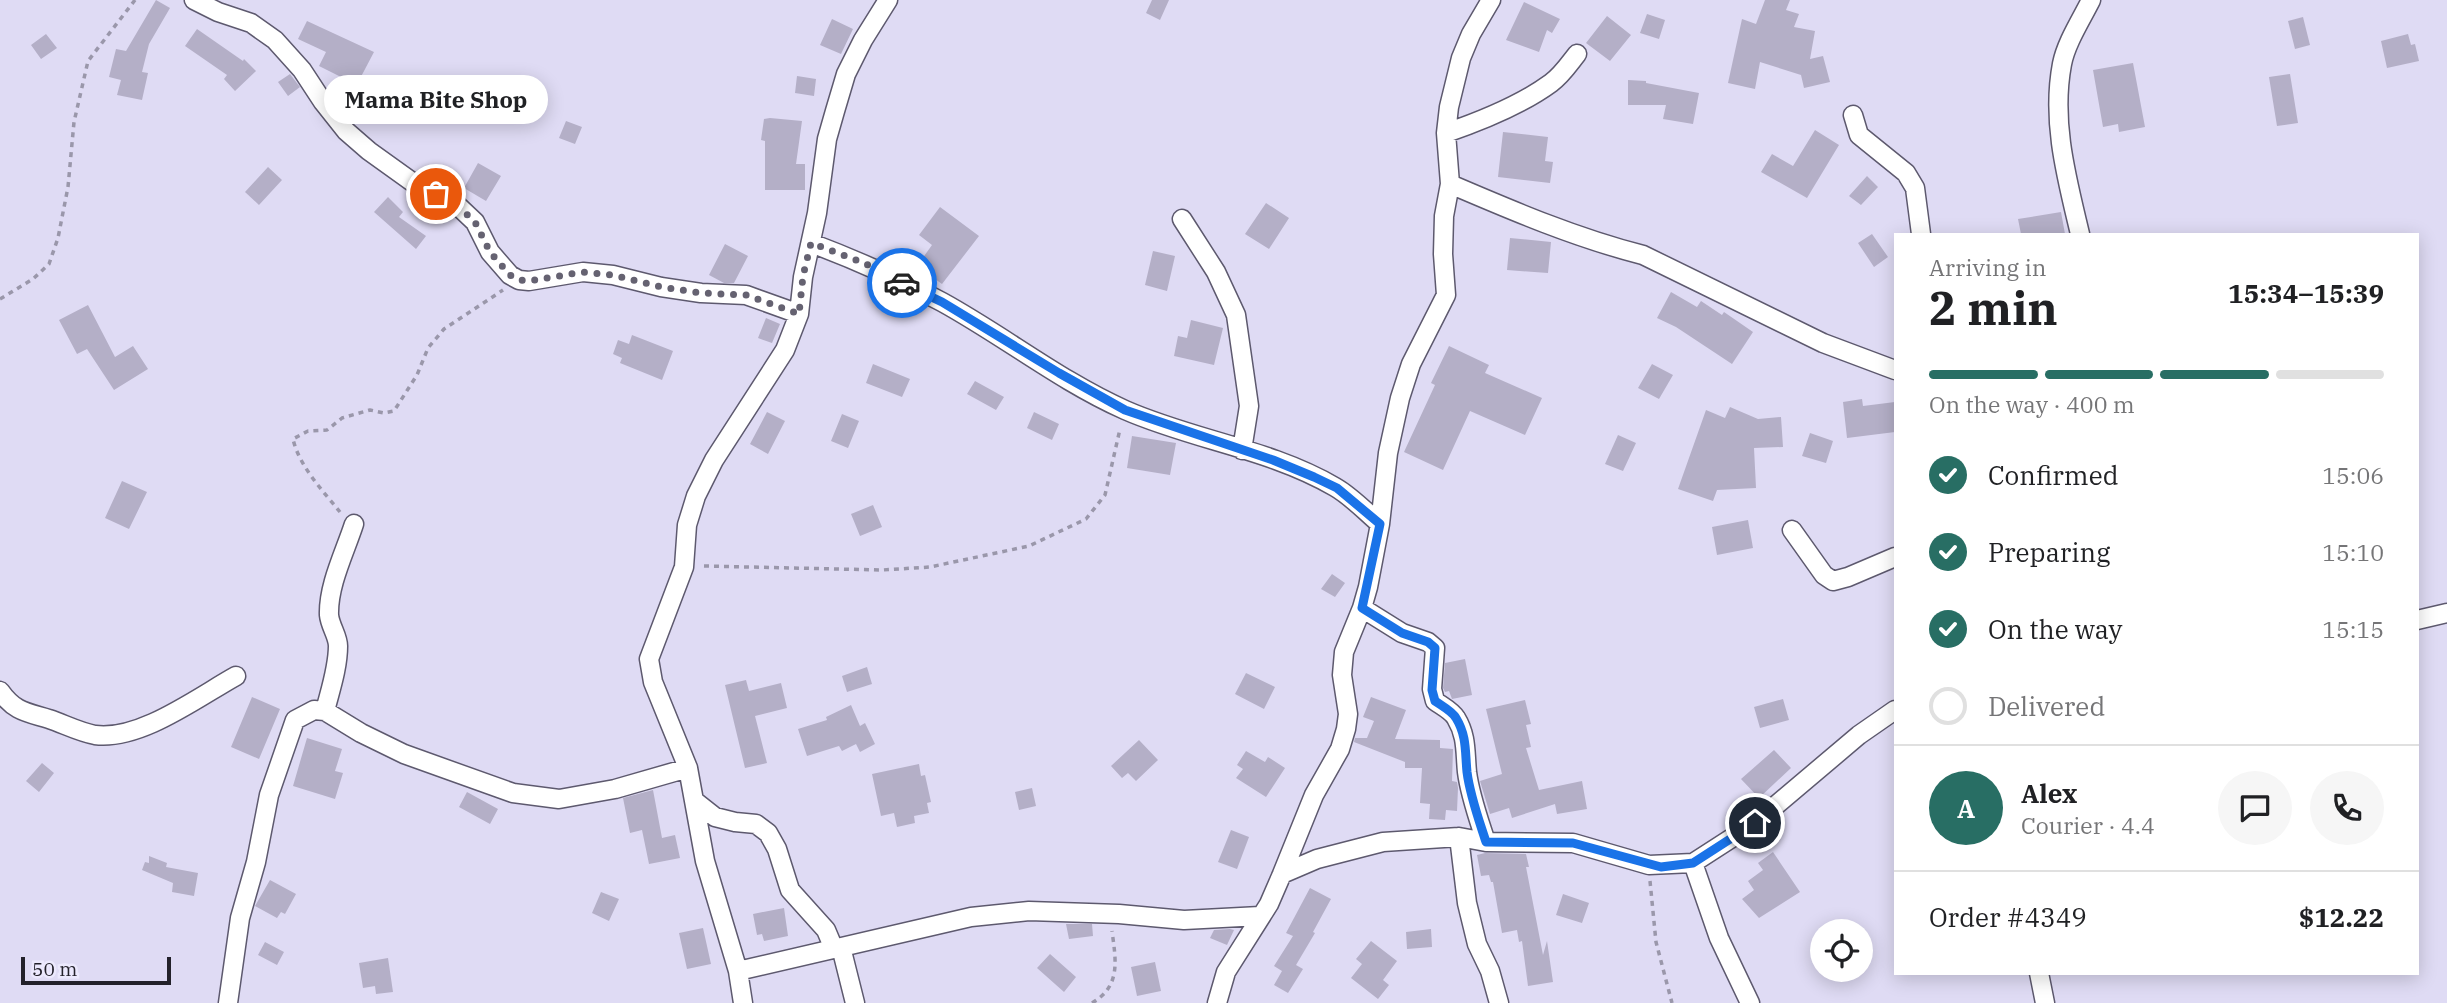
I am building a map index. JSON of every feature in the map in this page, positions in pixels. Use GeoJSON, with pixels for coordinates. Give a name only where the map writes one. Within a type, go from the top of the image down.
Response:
{"type":"FeatureCollection","features":[{"type":"Feature","properties":{"kind":"street"},"geometry":{"type":"LineString","coordinates":[[194,0],[218,12],[251,23],[275,40],[302,70],[346,131],[415,184],[457,205],[475,222],[490,252],[510,275],[519,280],[529,281],[583,272],[613,275],[661,287],[701,293],[746,295],[799,314]]}},
{"type":"Feature","properties":{"kind":"street"},"geometry":{"type":"LineString","coordinates":[[743,1003],[738,971],[705,861],[688,768],[653,682],[649,659],[668,615],[684,567],[687,526],[696,496],[714,460],[785,350],[799,314],[827,139],[846,74],[888,0]]}},
{"type":"Feature","properties":{"kind":"street"},"geometry":{"type":"LineString","coordinates":[[1217,1003],[1226,972],[1269,904],[1314,795],[1343,739],[1348,714],[1342,675],[1344,652],[1362,608],[1380,524],[1388,453],[1411,364],[1446,295],[1444,216],[1450,184],[1446,133],[1451,96],[1461,58],[1471,34],[1492,0]]}},
{"type":"Feature","properties":{"kind":"street"},"geometry":{"type":"LineString","coordinates":[[2080,233],[2062,155],[2058,104],[2062,62],[2091,0]]}},
{"type":"Feature","properties":{"kind":"street"},"geometry":{"type":"LineString","coordinates":[[1446,133],[1476,123],[1551,83],[1562,74],[1577,54]]}},
{"type":"Feature","properties":{"kind":"street"},"geometry":{"type":"LineString","coordinates":[[1853,115],[1859,135],[1906,173],[1915,188],[1921,233]]}},
{"type":"Feature","properties":{"kind":"street"},"geometry":{"type":"LineString","coordinates":[[1450,184],[1540,221],[1643,255],[1823,343],[1894,370]]}},
{"type":"Feature","properties":{"kind":"street"},"geometry":{"type":"LineString","coordinates":[[1182,219],[1216,272],[1236,316],[1249,406],[1242,450]]}},
{"type":"Feature","properties":{"kind":"street"},"geometry":{"type":"LineString","coordinates":[[811,243],[864,263],[942,302],[1125,410],[1242,450],[1337,488],[1380,524]]}},
{"type":"Feature","properties":{"kind":"street"},"geometry":{"type":"LineString","coordinates":[[325,711],[333,681],[338,643],[331,628],[329,613],[334,586],[354,524]]}},
{"type":"Feature","properties":{"kind":"street"},"geometry":{"type":"LineString","coordinates":[[1792,530],[1824,575],[1833,581],[1849,578],[1894,557]]}},
{"type":"Feature","properties":{"kind":"street"},"geometry":{"type":"LineString","coordinates":[[1362,608],[1402,633],[1428,642],[1435,648],[1432,690],[1435,701],[1454,714],[1467,745],[1467,772],[1486,842]]}},
{"type":"Feature","properties":{"kind":"street"},"geometry":{"type":"LineString","coordinates":[[2419,620],[2447,613]]}},
{"type":"Feature","properties":{"kind":"street"},"geometry":{"type":"LineString","coordinates":[[0,691],[15,707],[28,715],[97,735],[138,729],[169,716],[236,676]]}},
{"type":"Feature","properties":{"kind":"street"},"geometry":{"type":"LineString","coordinates":[[228,1003],[240,918],[256,862],[269,795],[295,720],[314,710],[325,711],[361,733],[404,754],[513,793],[559,799],[615,789],[688,768]]}},
{"type":"Feature","properties":{"kind":"street"},"geometry":{"type":"LineString","coordinates":[[1282,874],[1317,859],[1383,842],[1459,837],[1486,842],[1573,843],[1661,867],[1693,863],[1755,823],[1859,735],[1894,711]]}},
{"type":"Feature","properties":{"kind":"street"},"geometry":{"type":"LineString","coordinates":[[696,802],[715,817],[756,824],[768,834],[777,849],[790,890],[837,948],[855,1003]]}},
{"type":"Feature","properties":{"kind":"street"},"geometry":{"type":"LineString","coordinates":[[1459,837],[1467,902],[1477,944],[1490,971],[1499,1003]]}},
{"type":"Feature","properties":{"kind":"street"},"geometry":{"type":"LineString","coordinates":[[1693,863],[1719,938],[1749,1003]]}},
{"type":"Feature","properties":{"kind":"street"},"geometry":{"type":"LineString","coordinates":[[738,971],[998,913],[1029,911],[1110,914],[1184,920],[1260,916]]}},
{"type":"Feature","properties":{"kind":"street"},"geometry":{"type":"LineString","coordinates":[[2039,975],[2045,1003]]}},
{"type":"Feature","properties":{"kind":"path"},"geometry":{"type":"LineString","coordinates":[[0,299],[33,279],[49,264],[58,238],[68,187],[74,122],[88,61],[135,0]]}},
{"type":"Feature","properties":{"kind":"path"},"geometry":{"type":"LineString","coordinates":[[354,524],[327,497],[295,448],[293,439],[308,431],[327,429],[342,418],[370,410],[384,413],[394,411],[417,374],[428,348],[444,329],[519,280]]}},
{"type":"Feature","properties":{"kind":"path"},"geometry":{"type":"LineString","coordinates":[[684,567],[882,570],[930,566],[1030,546],[1086,519],[1105,495],[1125,410]]}},
{"type":"Feature","properties":{"kind":"path"},"geometry":{"type":"LineString","coordinates":[[1649,865],[1656,942],[1672,1003]]}},
{"type":"Feature","properties":{"kind":"path"},"geometry":{"type":"LineString","coordinates":[[1092,1003],[1101,998],[1112,984],[1116,959],[1110,914]]}},
{"type":"Feature","properties":{"kind":"building"},"geometry":{"type":"Polygon","coordinates":[[[156,0],[170,8],[149,44],[142,72],[148,73],[142,100],[117,95],[121,80],[109,77],[116,49],[126,51],[156,0]]]}},
{"type":"Feature","properties":{"kind":"building"},"geometry":{"type":"Polygon","coordinates":[[[1152,0],[1169,0],[1160,20],[1146,13],[1152,0]]]}},
{"type":"Feature","properties":{"kind":"building"},"geometry":{"type":"Polygon","coordinates":[[[1765,0],[1790,0],[1786,10],[1799,14],[1794,27],[1815,31],[1810,59],[1823,56],[1830,82],[1804,88],[1801,75],[1760,62],[1755,89],[1728,83],[1742,19],[1756,24],[1765,0]]]}},
{"type":"Feature","properties":{"kind":"building"},"geometry":{"type":"Polygon","coordinates":[[[1524,2],[1560,19],[1552,33],[1547,30],[1539,52],[1506,40],[1524,2]]]}},
{"type":"Feature","properties":{"kind":"building"},"geometry":{"type":"Polygon","coordinates":[[[1647,14],[1665,20],[1659,39],[1640,33],[1647,14]]]}},
{"type":"Feature","properties":{"kind":"building"},"geometry":{"type":"Polygon","coordinates":[[[1607,16],[1631,35],[1610,61],[1586,43],[1607,16]]]}},
{"type":"Feature","properties":{"kind":"building"},"geometry":{"type":"Polygon","coordinates":[[[2303,17],[2310,45],[2295,49],[2288,21],[2303,17]]]}},
{"type":"Feature","properties":{"kind":"building"},"geometry":{"type":"Polygon","coordinates":[[[832,19],[853,29],[841,54],[820,45],[832,19]]]}},
{"type":"Feature","properties":{"kind":"building"},"geometry":{"type":"Polygon","coordinates":[[[307,21],[374,52],[354,90],[338,82],[341,77],[319,66],[326,52],[298,39],[307,21]]]}},
{"type":"Feature","properties":{"kind":"building"},"geometry":{"type":"Polygon","coordinates":[[[197,29],[243,61],[244,59],[256,71],[235,91],[224,79],[227,75],[185,46],[197,29]]]}},
{"type":"Feature","properties":{"kind":"building"},"geometry":{"type":"Polygon","coordinates":[[[46,34],[57,48],[41,59],[31,45],[46,34]]]}},
{"type":"Feature","properties":{"kind":"building"},"geometry":{"type":"Polygon","coordinates":[[[2408,34],[2411,45],[2415,44],[2419,61],[2387,68],[2381,41],[2408,34]]]}},
{"type":"Feature","properties":{"kind":"building"},"geometry":{"type":"Polygon","coordinates":[[[2133,63],[2145,127],[2119,132],[2118,124],[2103,127],[2093,70],[2133,63]]]}},
{"type":"Feature","properties":{"kind":"building"},"geometry":{"type":"Polygon","coordinates":[[[290,74],[300,87],[288,96],[278,82],[290,74]]]}},
{"type":"Feature","properties":{"kind":"building"},"geometry":{"type":"Polygon","coordinates":[[[2290,74],[2298,123],[2277,126],[2269,77],[2290,74]]]}},
{"type":"Feature","properties":{"kind":"building"},"geometry":{"type":"Polygon","coordinates":[[[797,76],[816,79],[814,96],[795,93],[797,76]]]}},
{"type":"Feature","properties":{"kind":"building"},"geometry":{"type":"Polygon","coordinates":[[[1628,80],[1646,81],[1699,93],[1693,124],[1663,119],[1666,105],[1628,105],[1628,80]]]}},
{"type":"Feature","properties":{"kind":"building"},"geometry":{"type":"Polygon","coordinates":[[[764,119],[802,121],[796,164],[805,164],[805,190],[765,190],[765,141],[761,140],[764,119]]]}},
{"type":"Feature","properties":{"kind":"building"},"geometry":{"type":"Polygon","coordinates":[[[566,121],[582,127],[575,144],[559,138],[566,121]]]}},
{"type":"Feature","properties":{"kind":"building"},"geometry":{"type":"Polygon","coordinates":[[[1815,130],[1839,145],[1807,198],[1761,172],[1772,154],[1793,166],[1815,130]]]}},
{"type":"Feature","properties":{"kind":"building"},"geometry":{"type":"Polygon","coordinates":[[[1503,132],[1548,137],[1545,161],[1553,162],[1550,183],[1498,177],[1503,132]]]}},
{"type":"Feature","properties":{"kind":"building"},"geometry":{"type":"Polygon","coordinates":[[[478,163],[501,176],[486,201],[464,188],[478,163]]]}},
{"type":"Feature","properties":{"kind":"building"},"geometry":{"type":"Polygon","coordinates":[[[268,167],[282,180],[259,205],[245,192],[268,167]]]}},
{"type":"Feature","properties":{"kind":"building"},"geometry":{"type":"Polygon","coordinates":[[[1867,176],[1878,187],[1861,205],[1849,196],[1867,176]]]}},
{"type":"Feature","properties":{"kind":"building"},"geometry":{"type":"Polygon","coordinates":[[[388,197],[403,212],[399,217],[426,236],[416,249],[374,212],[388,197]]]}},
{"type":"Feature","properties":{"kind":"building"},"geometry":{"type":"Polygon","coordinates":[[[1266,203],[1289,218],[1269,249],[1245,234],[1266,203]]]}},
{"type":"Feature","properties":{"kind":"building"},"geometry":{"type":"Polygon","coordinates":[[[940,207],[979,236],[942,284],[917,266],[932,245],[919,235],[940,207]]]}},
{"type":"Feature","properties":{"kind":"building"},"geometry":{"type":"Polygon","coordinates":[[[2061,212],[2065,233],[2021,233],[2018,219],[2061,212]]]}},
{"type":"Feature","properties":{"kind":"building"},"geometry":{"type":"Polygon","coordinates":[[[1872,234],[1888,257],[1874,267],[1858,243],[1872,234]]]}},
{"type":"Feature","properties":{"kind":"building"},"geometry":{"type":"Polygon","coordinates":[[[1510,238],[1551,242],[1548,273],[1507,270],[1510,238]]]}},
{"type":"Feature","properties":{"kind":"building"},"geometry":{"type":"Polygon","coordinates":[[[725,244],[748,256],[734,283],[724,283],[709,275],[725,244]]]}},
{"type":"Feature","properties":{"kind":"building"},"geometry":{"type":"Polygon","coordinates":[[[1153,251],[1175,256],[1167,291],[1145,285],[1153,251]]]}},
{"type":"Feature","properties":{"kind":"building"},"geometry":{"type":"Polygon","coordinates":[[[1671,292],[1697,307],[1701,301],[1722,315],[1724,312],[1753,332],[1732,364],[1676,327],[1657,318],[1671,292]]]}},
{"type":"Feature","properties":{"kind":"building"},"geometry":{"type":"Polygon","coordinates":[[[88,305],[115,357],[133,346],[148,369],[114,390],[87,349],[77,354],[59,320],[88,305]]]}},
{"type":"Feature","properties":{"kind":"building"},"geometry":{"type":"Polygon","coordinates":[[[766,318],[780,324],[772,343],[758,338],[766,318]]]}},
{"type":"Feature","properties":{"kind":"building"},"geometry":{"type":"Polygon","coordinates":[[[1191,320],[1223,328],[1214,365],[1174,356],[1178,336],[1187,338],[1191,320]]]}},
{"type":"Feature","properties":{"kind":"building"},"geometry":{"type":"Polygon","coordinates":[[[632,335],[673,351],[662,380],[620,363],[622,358],[613,354],[618,340],[629,344],[632,335]]]}},
{"type":"Feature","properties":{"kind":"building"},"geometry":{"type":"Polygon","coordinates":[[[1449,346],[1489,365],[1485,373],[1542,398],[1525,435],[1470,411],[1443,470],[1404,452],[1435,385],[1431,383],[1449,346]]]}},
{"type":"Feature","properties":{"kind":"building"},"geometry":{"type":"Polygon","coordinates":[[[873,364],[910,379],[902,397],[866,383],[873,364]]]}},
{"type":"Feature","properties":{"kind":"building"},"geometry":{"type":"Polygon","coordinates":[[[1652,364],[1673,375],[1659,399],[1638,388],[1652,364]]]}},
{"type":"Feature","properties":{"kind":"building"},"geometry":{"type":"Polygon","coordinates":[[[975,381],[1004,397],[996,410],[967,394],[975,381]]]}},
{"type":"Feature","properties":{"kind":"building"},"geometry":{"type":"Polygon","coordinates":[[[1862,399],[1863,406],[1894,402],[1894,432],[1847,438],[1843,402],[1862,399]]]}},
{"type":"Feature","properties":{"kind":"building"},"geometry":{"type":"Polygon","coordinates":[[[1730,407],[1758,419],[1781,417],[1783,447],[1754,448],[1756,488],[1717,490],[1713,501],[1678,489],[1706,410],[1725,418],[1730,407]]]}},
{"type":"Feature","properties":{"kind":"building"},"geometry":{"type":"Polygon","coordinates":[[[767,412],[785,421],[768,454],[750,444],[767,412]]]}},
{"type":"Feature","properties":{"kind":"building"},"geometry":{"type":"Polygon","coordinates":[[[1034,412],[1059,424],[1052,440],[1027,428],[1034,412]]]}},
{"type":"Feature","properties":{"kind":"building"},"geometry":{"type":"Polygon","coordinates":[[[842,414],[859,421],[848,448],[831,441],[842,414]]]}},
{"type":"Feature","properties":{"kind":"building"},"geometry":{"type":"Polygon","coordinates":[[[1810,433],[1833,441],[1826,463],[1802,456],[1810,433]]]}},
{"type":"Feature","properties":{"kind":"building"},"geometry":{"type":"Polygon","coordinates":[[[1618,435],[1636,443],[1623,471],[1605,464],[1618,435]]]}},
{"type":"Feature","properties":{"kind":"building"},"geometry":{"type":"Polygon","coordinates":[[[1132,436],[1176,443],[1170,475],[1127,468],[1132,436]]]}},
{"type":"Feature","properties":{"kind":"building"},"geometry":{"type":"Polygon","coordinates":[[[122,481],[147,492],[129,529],[105,518],[122,481]]]}},
{"type":"Feature","properties":{"kind":"building"},"geometry":{"type":"Polygon","coordinates":[[[873,505],[882,527],[860,536],[851,514],[873,505]]]}},
{"type":"Feature","properties":{"kind":"building"},"geometry":{"type":"Polygon","coordinates":[[[1748,520],[1753,548],[1717,555],[1712,527],[1748,520]]]}},
{"type":"Feature","properties":{"kind":"building"},"geometry":{"type":"Polygon","coordinates":[[[1332,574],[1345,583],[1335,597],[1321,589],[1332,574]]]}},
{"type":"Feature","properties":{"kind":"building"},"geometry":{"type":"Polygon","coordinates":[[[1465,659],[1472,695],[1452,699],[1449,691],[1445,692],[1443,688],[1445,663],[1465,659]]]}},
{"type":"Feature","properties":{"kind":"building"},"geometry":{"type":"Polygon","coordinates":[[[867,667],[872,684],[847,692],[842,676],[867,667]]]}},
{"type":"Feature","properties":{"kind":"building"},"geometry":{"type":"Polygon","coordinates":[[[1246,673],[1275,687],[1264,709],[1235,694],[1246,673]]]}},
{"type":"Feature","properties":{"kind":"building"},"geometry":{"type":"Polygon","coordinates":[[[746,680],[749,691],[781,683],[787,708],[755,716],[767,763],[745,768],[725,685],[746,680]]]}},
{"type":"Feature","properties":{"kind":"building"},"geometry":{"type":"Polygon","coordinates":[[[252,697],[280,709],[259,759],[231,747],[252,697]]]}},
{"type":"Feature","properties":{"kind":"building"},"geometry":{"type":"Polygon","coordinates":[[[1371,697],[1406,710],[1395,739],[1440,740],[1440,748],[1453,749],[1452,781],[1457,782],[1458,788],[1457,811],[1446,810],[1445,820],[1429,819],[1430,804],[1420,803],[1422,768],[1405,768],[1405,762],[1354,742],[1355,738],[1367,738],[1374,721],[1363,717],[1371,697]]]}},
{"type":"Feature","properties":{"kind":"building"},"geometry":{"type":"Polygon","coordinates":[[[1783,699],[1789,720],[1760,728],[1754,707],[1783,699]]]}},
{"type":"Feature","properties":{"kind":"building"},"geometry":{"type":"Polygon","coordinates":[[[1525,700],[1531,724],[1526,725],[1531,747],[1526,748],[1539,790],[1582,781],[1587,809],[1557,814],[1555,804],[1512,818],[1509,808],[1490,814],[1480,781],[1502,774],[1486,709],[1525,700]]]}},
{"type":"Feature","properties":{"kind":"building"},"geometry":{"type":"Polygon","coordinates":[[[851,705],[860,726],[865,723],[875,744],[860,752],[856,744],[842,751],[839,746],[807,756],[798,729],[827,720],[826,717],[851,705]]]}},
{"type":"Feature","properties":{"kind":"building"},"geometry":{"type":"Polygon","coordinates":[[[307,738],[342,749],[335,771],[343,773],[335,799],[293,786],[307,738]]]}},
{"type":"Feature","properties":{"kind":"building"},"geometry":{"type":"Polygon","coordinates":[[[1139,740],[1158,760],[1136,781],[1128,773],[1122,778],[1111,766],[1139,740]]]}},
{"type":"Feature","properties":{"kind":"building"},"geometry":{"type":"Polygon","coordinates":[[[1774,750],[1791,768],[1759,798],[1741,779],[1774,750]]]}},
{"type":"Feature","properties":{"kind":"building"},"geometry":{"type":"Polygon","coordinates":[[[1246,751],[1265,762],[1268,757],[1285,768],[1266,797],[1236,778],[1243,769],[1237,765],[1246,751]]]}},
{"type":"Feature","properties":{"kind":"building"},"geometry":{"type":"Polygon","coordinates":[[[42,763],[54,773],[39,792],[26,781],[42,763]]]}},
{"type":"Feature","properties":{"kind":"building"},"geometry":{"type":"Polygon","coordinates":[[[919,764],[921,776],[925,775],[931,802],[927,803],[929,813],[914,816],[915,823],[897,827],[894,813],[881,816],[872,774],[919,764]]]}},
{"type":"Feature","properties":{"kind":"building"},"geometry":{"type":"Polygon","coordinates":[[[1032,788],[1036,806],[1019,810],[1015,792],[1032,788]]]}},
{"type":"Feature","properties":{"kind":"building"},"geometry":{"type":"Polygon","coordinates":[[[653,790],[662,838],[675,835],[680,858],[649,864],[642,830],[630,833],[623,798],[653,790]]]}},
{"type":"Feature","properties":{"kind":"building"},"geometry":{"type":"Polygon","coordinates":[[[467,792],[498,809],[490,824],[459,807],[467,792]]]}},
{"type":"Feature","properties":{"kind":"building"},"geometry":{"type":"Polygon","coordinates":[[[1231,830],[1249,837],[1237,869],[1218,862],[1231,830]]]}},
{"type":"Feature","properties":{"kind":"building"},"geometry":{"type":"Polygon","coordinates":[[[1773,852],[1800,892],[1759,918],[1742,899],[1754,890],[1748,881],[1763,870],[1758,863],[1773,852]]]}},
{"type":"Feature","properties":{"kind":"building"},"geometry":{"type":"Polygon","coordinates":[[[1526,854],[1529,867],[1526,867],[1543,955],[1547,941],[1553,982],[1528,986],[1522,941],[1519,942],[1517,930],[1502,933],[1493,882],[1489,875],[1481,876],[1477,855],[1526,854]]]}},
{"type":"Feature","properties":{"kind":"building"},"geometry":{"type":"Polygon","coordinates":[[[149,856],[167,863],[166,867],[198,873],[194,896],[172,892],[173,883],[142,870],[145,862],[149,863],[149,856]]]}},
{"type":"Feature","properties":{"kind":"building"},"geometry":{"type":"Polygon","coordinates":[[[270,880],[296,894],[285,914],[281,912],[277,918],[255,906],[270,880]]]}},
{"type":"Feature","properties":{"kind":"building"},"geometry":{"type":"Polygon","coordinates":[[[1310,888],[1331,899],[1296,965],[1303,969],[1288,993],[1274,985],[1282,971],[1274,966],[1293,936],[1286,933],[1310,888]]]}},
{"type":"Feature","properties":{"kind":"building"},"geometry":{"type":"Polygon","coordinates":[[[601,892],[619,899],[609,921],[592,913],[601,892]]]}},
{"type":"Feature","properties":{"kind":"building"},"geometry":{"type":"Polygon","coordinates":[[[1563,894],[1589,903],[1582,923],[1556,915],[1563,894]]]}},
{"type":"Feature","properties":{"kind":"building"},"geometry":{"type":"Polygon","coordinates":[[[784,908],[788,936],[764,941],[762,934],[757,935],[753,914],[784,908]]]}},
{"type":"Feature","properties":{"kind":"building"},"geometry":{"type":"Polygon","coordinates":[[[1066,924],[1092,924],[1093,936],[1069,939],[1066,924]]]}},
{"type":"Feature","properties":{"kind":"building"},"geometry":{"type":"Polygon","coordinates":[[[703,928],[711,964],[687,969],[679,933],[703,928]]]}},
{"type":"Feature","properties":{"kind":"building"},"geometry":{"type":"Polygon","coordinates":[[[1431,929],[1432,947],[1407,949],[1406,932],[1431,929]]]}},
{"type":"Feature","properties":{"kind":"building"},"geometry":{"type":"Polygon","coordinates":[[[1214,930],[1234,930],[1227,945],[1210,938],[1214,930]]]}},
{"type":"Feature","properties":{"kind":"building"},"geometry":{"type":"Polygon","coordinates":[[[1371,941],[1397,961],[1383,980],[1389,985],[1378,999],[1351,978],[1362,964],[1356,959],[1371,941]]]}},
{"type":"Feature","properties":{"kind":"building"},"geometry":{"type":"Polygon","coordinates":[[[265,942],[284,952],[277,965],[258,955],[265,942]]]}},
{"type":"Feature","properties":{"kind":"building"},"geometry":{"type":"Polygon","coordinates":[[[1050,954],[1076,977],[1064,992],[1037,968],[1050,954]]]}},
{"type":"Feature","properties":{"kind":"building"},"geometry":{"type":"Polygon","coordinates":[[[388,958],[393,992],[376,994],[375,986],[363,988],[359,963],[388,958]]]}},
{"type":"Feature","properties":{"kind":"building"},"geometry":{"type":"Polygon","coordinates":[[[1155,962],[1161,991],[1137,996],[1131,967],[1155,962]]]}},
{"type":"Feature","properties":{"kind":"way so far"},"geometry":{"type":"LineString","coordinates":[[436,194],[457,205],[475,222],[490,252],[510,275],[519,280],[529,281],[583,272],[613,275],[661,287],[701,293],[746,295],[799,314],[803,276],[811,243],[864,263],[902,283]]}},
{"type":"Feature","properties":{"kind":"place","name":"Mama Bite Shop"},"geometry":{"type":"Point","coordinates":[436,194]}},
{"type":"Feature","properties":{"kind":"route"},"geometry":{"type":"LineString","coordinates":[[902,283],[942,302],[1125,410],[1273,460],[1314,477],[1337,488],[1380,524],[1362,608],[1402,633],[1428,642],[1435,648],[1432,690],[1435,701],[1454,714],[1467,745],[1467,772],[1486,842],[1573,843],[1661,867],[1693,863],[1755,823]]}}]}
